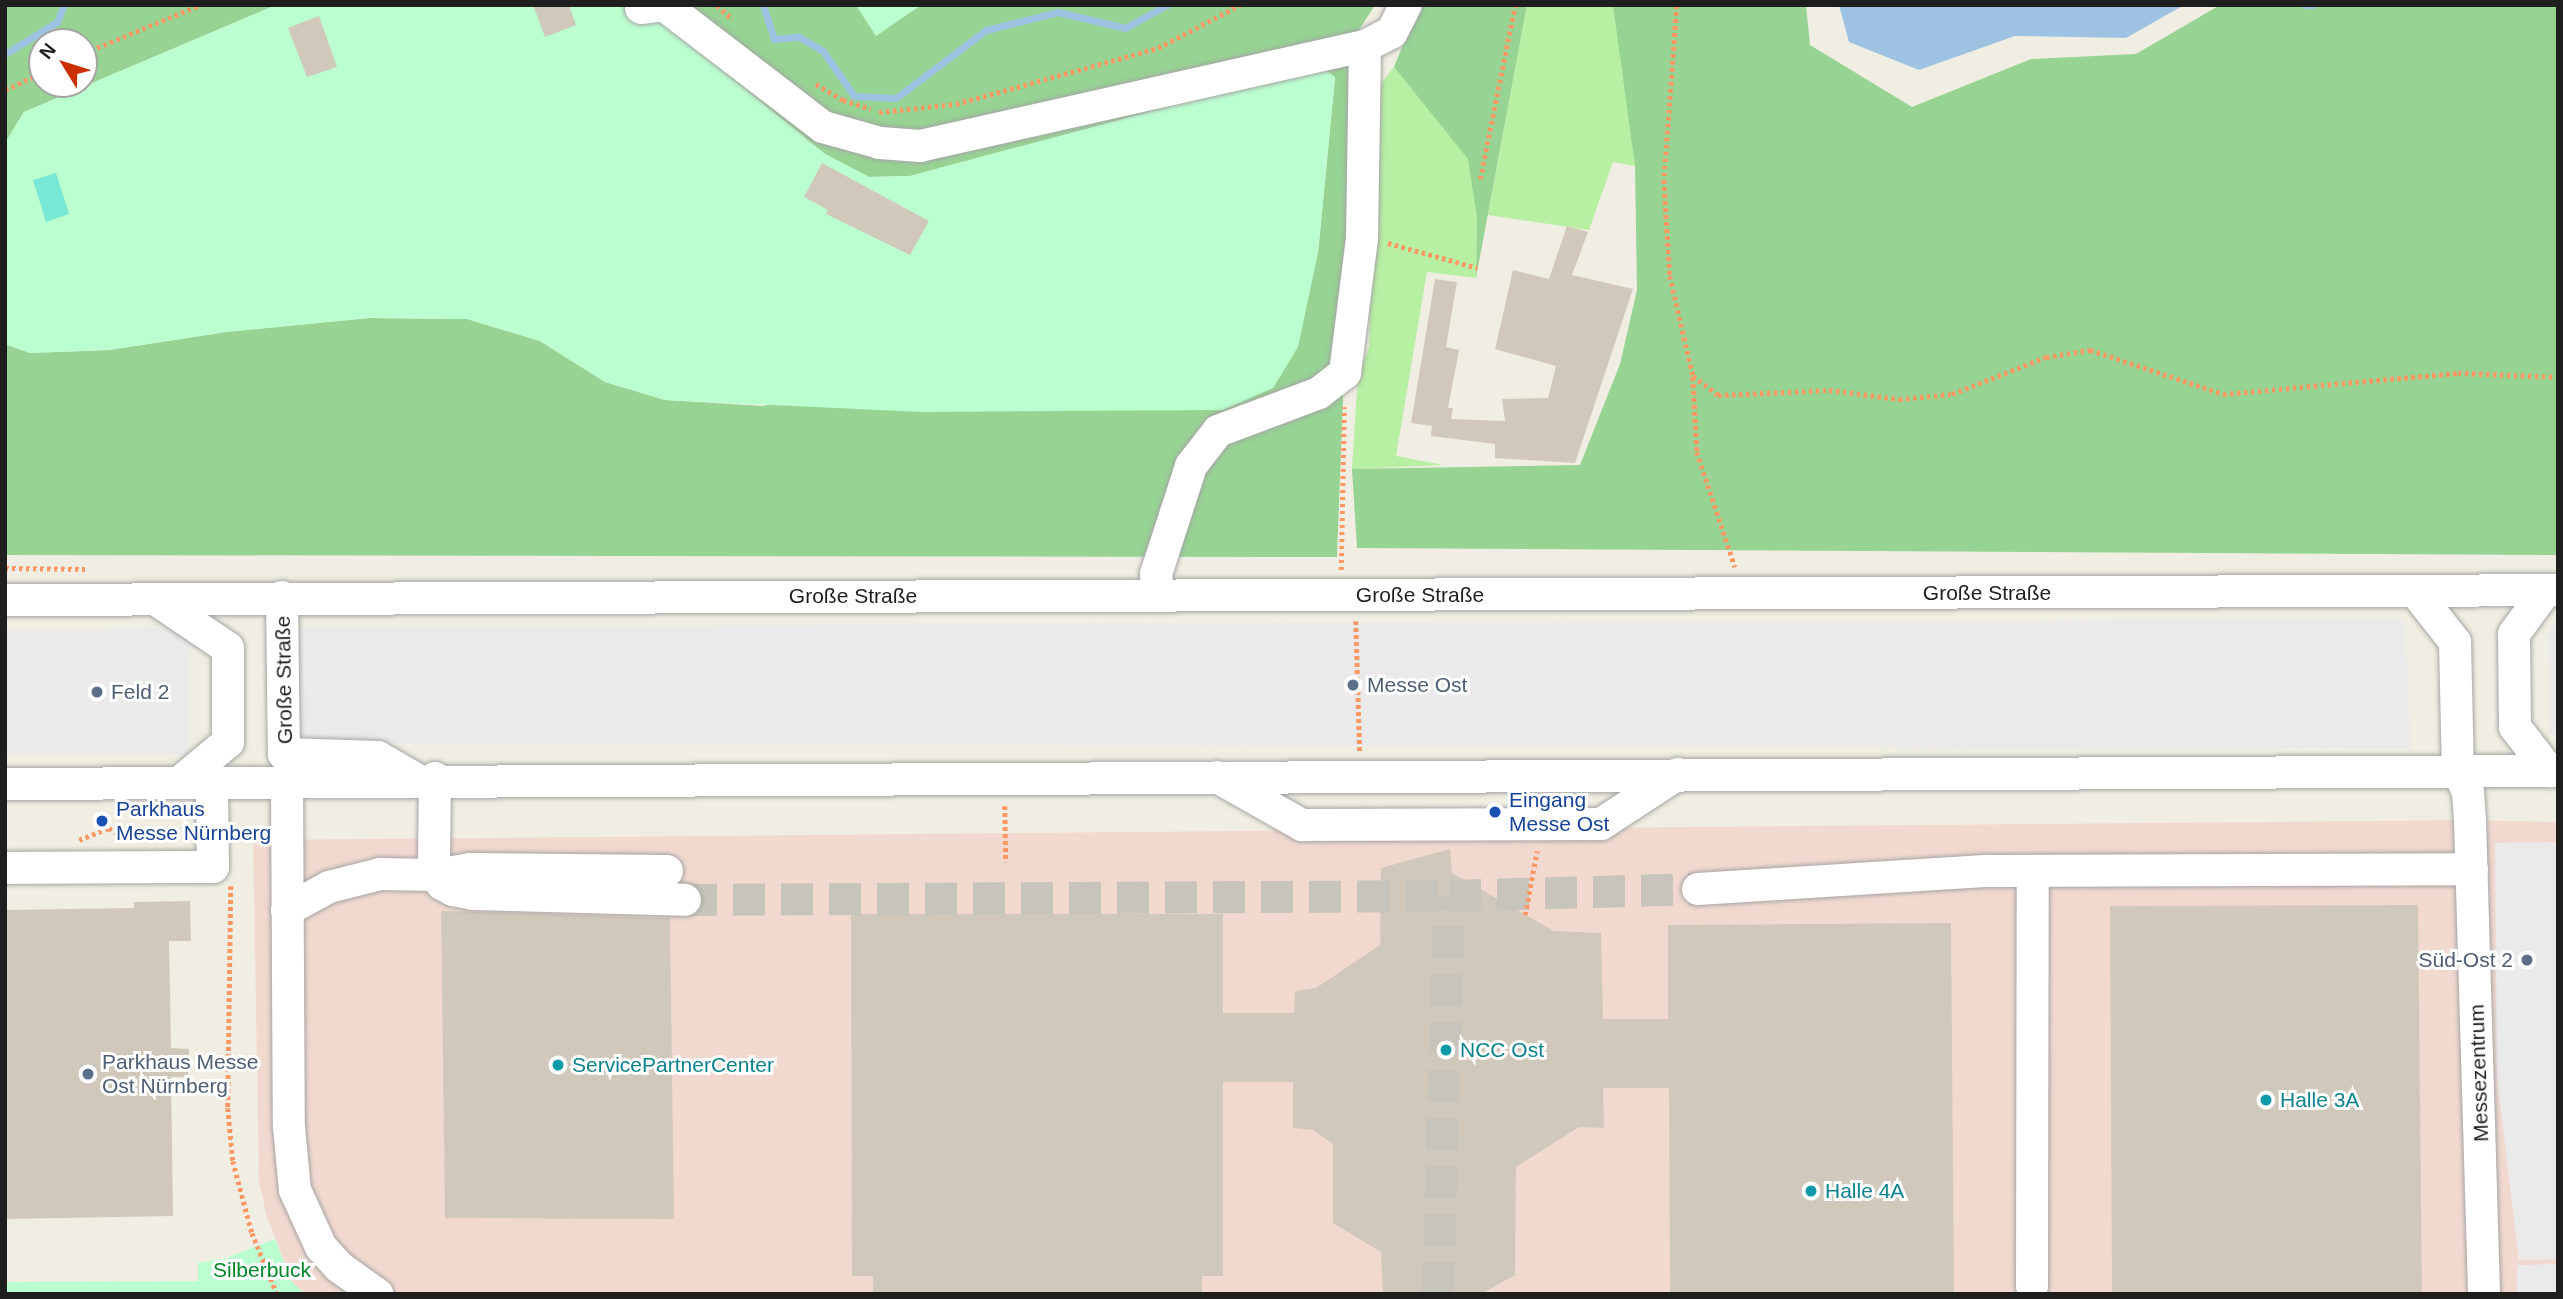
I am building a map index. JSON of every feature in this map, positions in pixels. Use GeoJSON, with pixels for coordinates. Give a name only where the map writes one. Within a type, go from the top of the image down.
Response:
{"type":"FeatureCollection","features":[{"type":"Feature","properties":{"kind":"lane"},"geometry":{"type":"LineString","coordinates":[[641,8],[663,5],[823,127],[880,143],[920,146],[1365,46],[1392,32],[1406,5]]}},
{"type":"Feature","properties":{"kind":"lane"},"geometry":{"type":"LineString","coordinates":[[1158,596],[1156,574],[1191,466],[1219,431],[1319,393],[1345,373],[1362,238],[1365,46]]}},
{"type":"Feature","properties":{"kind":"lane"},"geometry":{"type":"LineString","coordinates":[[2552,590],[2514,634],[2515,727],[2554,771]]}},
{"type":"Feature","properties":{"kind":"lane","name":"Große Straße"},"geometry":{"type":"LineString","coordinates":[[5,600],[2552,590]]}},
{"type":"Feature","properties":{"kind":"lane","name":"Messezentrum"},"geometry":{"type":"LineString","coordinates":[[2415,591],[2455,642],[2458,770],[2468,792],[2493,1284]]}},
{"type":"Feature","properties":{"kind":"lane","name":"Große Straße"},"geometry":{"type":"LineString","coordinates":[[282,597],[284,754],[378,757],[425,779]]}},
{"type":"Feature","properties":{"kind":"lane"},"geometry":{"type":"LineString","coordinates":[[158,601],[228,648],[228,742],[179,783]]}},
{"type":"Feature","properties":{"kind":"lane"},"geometry":{"type":"LineString","coordinates":[[5,783],[2554,771]]}},
{"type":"Feature","properties":{"kind":"lane"},"geometry":{"type":"LineString","coordinates":[[1215,776],[1302,825],[1373,825],[1601,824],[1678,774]]}},
{"type":"Feature","properties":{"kind":"lane"},"geometry":{"type":"LineString","coordinates":[[425,779],[436,875],[453,890],[473,894],[685,900]]}},
{"type":"Feature","properties":{"kind":"lane"},"geometry":{"type":"LineString","coordinates":[[287,781],[289,1127],[295,1190],[321,1247],[339,1268],[377,1294]]}},
{"type":"Feature","properties":{"kind":"lane"},"geometry":{"type":"LineString","coordinates":[[5,868],[213,867],[212,782]]}},
{"type":"Feature","properties":{"kind":"lane"},"geometry":{"type":"LineString","coordinates":[[287,911],[329,887],[359,877],[436,875],[470,869],[667,871]]}},
{"type":"Feature","properties":{"kind":"lane"},"geometry":{"type":"LineString","coordinates":[[1698,889],[2033,871],[2472,869]]}},
{"type":"Feature","properties":{"kind":"lane"},"geometry":{"type":"LineString","coordinates":[[2032,1286],[2033,871]]}},
{"type":"Feature","properties":{"kind":"path"},"geometry":{"type":"LineString","coordinates":[[98,48],[200,5]]}},
{"type":"Feature","properties":{"kind":"path"},"geometry":{"type":"LineString","coordinates":[[717,5],[734,21]]}},
{"type":"Feature","properties":{"kind":"path"},"geometry":{"type":"LineString","coordinates":[[811,81],[843,100],[883,113],[956,104],[1158,48],[1240,5]]}},
{"type":"Feature","properties":{"kind":"path"},"geometry":{"type":"LineString","coordinates":[[1480,179],[1515,5]]}},
{"type":"Feature","properties":{"kind":"path"},"geometry":{"type":"LineString","coordinates":[[1677,5],[1664,180],[1670,276],[1693,376],[1697,452],[1735,567]]}},
{"type":"Feature","properties":{"kind":"path"},"geometry":{"type":"LineString","coordinates":[[5,90],[28,79]]}},
{"type":"Feature","properties":{"kind":"path"},"geometry":{"type":"LineString","coordinates":[[1362,238],[1478,268]]}},
{"type":"Feature","properties":{"kind":"path"},"geometry":{"type":"LineString","coordinates":[[1693,376],[1718,395],[1829,390],[1899,400],[1952,394],[2046,357],[2090,350],[2222,394],[2458,373],[2558,377]]}},
{"type":"Feature","properties":{"kind":"path"},"geometry":{"type":"LineString","coordinates":[[1345,373],[1350,595],[1360,775]]}},
{"type":"Feature","properties":{"kind":"path"},"geometry":{"type":"LineString","coordinates":[[1005,805],[1006,862]]}},
{"type":"Feature","properties":{"kind":"path"},"geometry":{"type":"LineString","coordinates":[[1525,915],[1536,871],[1538,841]]}},
{"type":"Feature","properties":{"kind":"path"},"geometry":{"type":"LineString","coordinates":[[231,876],[228,1108],[233,1161],[252,1233],[277,1294]]}},
{"type":"Feature","properties":{"kind":"shaded area"},"geometry":{"type":"Polygon","coordinates":[[[1839,5],[2184,5],[2126,38],[2015,36],[1919,70],[1849,42],[1839,5]]]}},
{"type":"Feature","properties":{"kind":"shaded area"},"geometry":{"type":"Polygon","coordinates":[[[56,173],[69,214],[46,222],[33,180],[56,173]]]}},
{"type":"Feature","properties":{"kind":"shaded area","name":"Messe Ost"},"geometry":{"type":"Polygon","coordinates":[[[2405,619],[2411,749],[298,743],[298,627],[2405,619]]]}},
{"type":"Feature","properties":{"kind":"shaded area"},"geometry":{"type":"Polygon","coordinates":[[[2548,626],[2558,626],[2558,735],[2549,735],[2548,626]]]}},
{"type":"Feature","properties":{"kind":"shaded area","name":"Feld 2"},"geometry":{"type":"Polygon","coordinates":[[[190,628],[189,755],[5,755],[5,629],[190,628]]]}},
{"type":"Feature","properties":{"kind":"shaded area"},"geometry":{"type":"Polygon","coordinates":[[[2470,820],[2558,822],[2558,1294],[305,1294],[292,1282],[266,1214],[259,1182],[253,840],[2470,820]]]}},
{"type":"Feature","properties":{"kind":"shaded area","name":"Süd-Ost 2"},"geometry":{"type":"Polygon","coordinates":[[[2558,842],[2558,1259],[2519,1260],[2497,1078],[2495,843],[2558,842]]]}},
{"type":"Feature","properties":{"kind":"shaded area"},"geometry":{"type":"Polygon","coordinates":[[[2558,1264],[2558,1294],[2517,1294],[2517,1265],[2558,1264]]]}},
{"type":"Feature","properties":{"kind":"green space"},"geometry":{"type":"Polygon","coordinates":[[[5,5],[276,5],[98,81],[98,28],[28,28],[28,98],[57,98],[24,112],[5,143],[5,5]]]}},
{"type":"Feature","properties":{"kind":"green space"},"geometry":{"type":"Polygon","coordinates":[[[276,5],[641,5],[825,154],[869,177],[910,176],[1254,84],[1324,69],[1335,77],[1318,253],[1298,347],[1273,388],[1223,410],[921,412],[665,400],[605,382],[540,341],[467,319],[369,318],[226,332],[109,350],[30,353],[5,344],[5,143],[24,112],[57,98],[98,98],[98,81],[276,5]]]}},
{"type":"Feature","properties":{"kind":"green space"},"geometry":{"type":"Polygon","coordinates":[[[641,5],[856,5],[876,35],[921,5],[1375,5],[1357,33],[1337,557],[5,555],[5,344],[30,353],[109,350],[226,332],[369,318],[467,319],[540,341],[605,382],[665,400],[763,406],[1318,253],[1335,78],[1324,69],[1254,84],[910,176],[869,177],[825,154],[641,5]]]}},
{"type":"Feature","properties":{"kind":"green space"},"geometry":{"type":"Polygon","coordinates":[[[856,5],[921,5],[876,36],[856,5]]]}},
{"type":"Feature","properties":{"kind":"green space"},"geometry":{"type":"Polygon","coordinates":[[[1419,5],[1527,5],[1476,278],[1477,218],[1468,159],[1394,67],[1419,5]]]}},
{"type":"Feature","properties":{"kind":"green space"},"geometry":{"type":"Polygon","coordinates":[[[1527,5],[1613,5],[1618,15],[1635,166],[1613,162],[1589,230],[1488,215],[1527,5]]]}},
{"type":"Feature","properties":{"kind":"green space"},"geometry":{"type":"Polygon","coordinates":[[[1613,5],[1806,5],[1810,45],[1912,107],[2031,59],[2136,54],[2220,5],[2558,5],[2558,555],[1357,548],[1352,469],[1580,465],[1620,364],[1637,290],[1635,166],[1613,5]]]}},
{"type":"Feature","properties":{"kind":"green space"},"geometry":{"type":"Polygon","coordinates":[[[1394,67],[1469,159],[1477,218],[1476,278],[1427,272],[1396,456],[1443,465],[1352,469],[1358,373],[1369,348],[1375,123],[1382,82],[1394,67]]]}},
{"type":"Feature","properties":{"kind":"green space","name":"Silberbuck"},"geometry":{"type":"Polygon","coordinates":[[[275,1239],[292,1282],[305,1294],[5,1294],[5,1282],[198,1281],[198,1263],[223,1259],[275,1239]]]}},
{"type":"Feature","properties":{"kind":"building"},"geometry":{"type":"Polygon","coordinates":[[[533,5],[569,5],[576,25],[545,37],[533,5]]]}},
{"type":"Feature","properties":{"kind":"building"},"geometry":{"type":"Polygon","coordinates":[[[319,16],[337,67],[307,77],[288,28],[319,16]]]}},
{"type":"Feature","properties":{"kind":"building"},"geometry":{"type":"Polygon","coordinates":[[[822,163],[929,221],[910,255],[826,214],[828,210],[804,197],[822,163]]]}},
{"type":"Feature","properties":{"kind":"building"},"geometry":{"type":"Polygon","coordinates":[[[1567,226],[1588,232],[1572,275],[1633,289],[1575,463],[1495,458],[1495,444],[1431,436],[1432,426],[1411,423],[1435,279],[1457,282],[1446,347],[1459,350],[1448,408],[1453,408],[1451,419],[1505,421],[1502,399],[1548,398],[1556,366],[1495,349],[1513,270],[1549,279],[1567,226]]]}},
{"type":"Feature","properties":{"kind":"building"},"geometry":{"type":"Polygon","coordinates":[[[1450,849],[1452,873],[1554,931],[1601,933],[1603,1019],[1668,1019],[1668,925],[1951,923],[1954,1294],[1670,1294],[1669,1088],[1603,1088],[1604,1128],[1579,1127],[1516,1167],[1515,1275],[1481,1294],[1383,1294],[1381,1252],[1333,1223],[1333,1144],[1313,1130],[1293,1128],[1293,1082],[1223,1082],[1223,1276],[1202,1276],[1202,1294],[873,1294],[873,1276],[852,1276],[851,914],[1223,914],[1223,1013],[1294,1013],[1295,991],[1316,988],[1380,945],[1381,868],[1450,849]]]}},
{"type":"Feature","properties":{"kind":"building","name":"Parkhaus Messe Ost Nürnberg"},"geometry":{"type":"Polygon","coordinates":[[[190,901],[191,941],[169,941],[171,1048],[189,1049],[188,1077],[171,1077],[173,1216],[5,1219],[5,910],[134,908],[134,902],[190,901]]]}},
{"type":"Feature","properties":{"kind":"building","name":"Halle 3A"},"geometry":{"type":"Polygon","coordinates":[[[2418,905],[2422,1294],[2112,1294],[2110,906],[2418,905]]]}},
{"type":"Feature","properties":{"kind":"building","name":"ServicePartnerCenter"},"geometry":{"type":"Polygon","coordinates":[[[441,911],[670,918],[674,1219],[445,1218],[441,911]]]}},
{"type":"Feature","properties":{"kind":"waterway"},"geometry":{"type":"LineString","coordinates":[[5,54],[57,22],[64,5]]}},
{"type":"Feature","properties":{"kind":"waterway"},"geometry":{"type":"LineString","coordinates":[[763,5],[774,39],[799,37],[823,51],[854,96],[896,98],[986,30],[1058,12],[1125,28],[1167,5]]}},
{"type":"Feature","properties":{"kind":"waterway"},"geometry":{"type":"LineString","coordinates":[[2305,5],[2312,5]]}},
{"type":"Feature","properties":{"kind":"tunnel"},"geometry":{"type":"LineString","coordinates":[[1438,1294],[1449,896],[1698,889]]}},
{"type":"Feature","properties":{"kind":"tunnel"},"geometry":{"type":"LineString","coordinates":[[685,900],[1449,896]]}},
{"type":"Feature","properties":{"kind":"place","name":"Messe Ost"},"geometry":{"type":"Point","coordinates":[1353,685]}},
{"type":"Feature","properties":{"kind":"place","name":"Feld 2"},"geometry":{"type":"Point","coordinates":[97,692]}},
{"type":"Feature","properties":{"kind":"place","name":"Eingang Messe Ost"},"geometry":{"type":"Point","coordinates":[1495,812]}},
{"type":"Feature","properties":{"kind":"place","name":"Parkhaus Messe Nürnberg"},"geometry":{"type":"Point","coordinates":[102,821]}},
{"type":"Feature","properties":{"kind":"place","name":"Süd-Ost 2"},"geometry":{"type":"Point","coordinates":[2527,960]}},
{"type":"Feature","properties":{"kind":"place","name":"NCC Ost"},"geometry":{"type":"Point","coordinates":[1446,1050]}},
{"type":"Feature","properties":{"kind":"place","name":"ServicePartnerCenter"},"geometry":{"type":"Point","coordinates":[558,1065]}},
{"type":"Feature","properties":{"kind":"place","name":"Parkhaus Messe Ost Nürnberg"},"geometry":{"type":"Point","coordinates":[88,1074]}},
{"type":"Feature","properties":{"kind":"place","name":"Halle 3A"},"geometry":{"type":"Point","coordinates":[2266,1100]}},
{"type":"Feature","properties":{"kind":"place","name":"Halle 4A"},"geometry":{"type":"Point","coordinates":[1811,1191]}}]}
